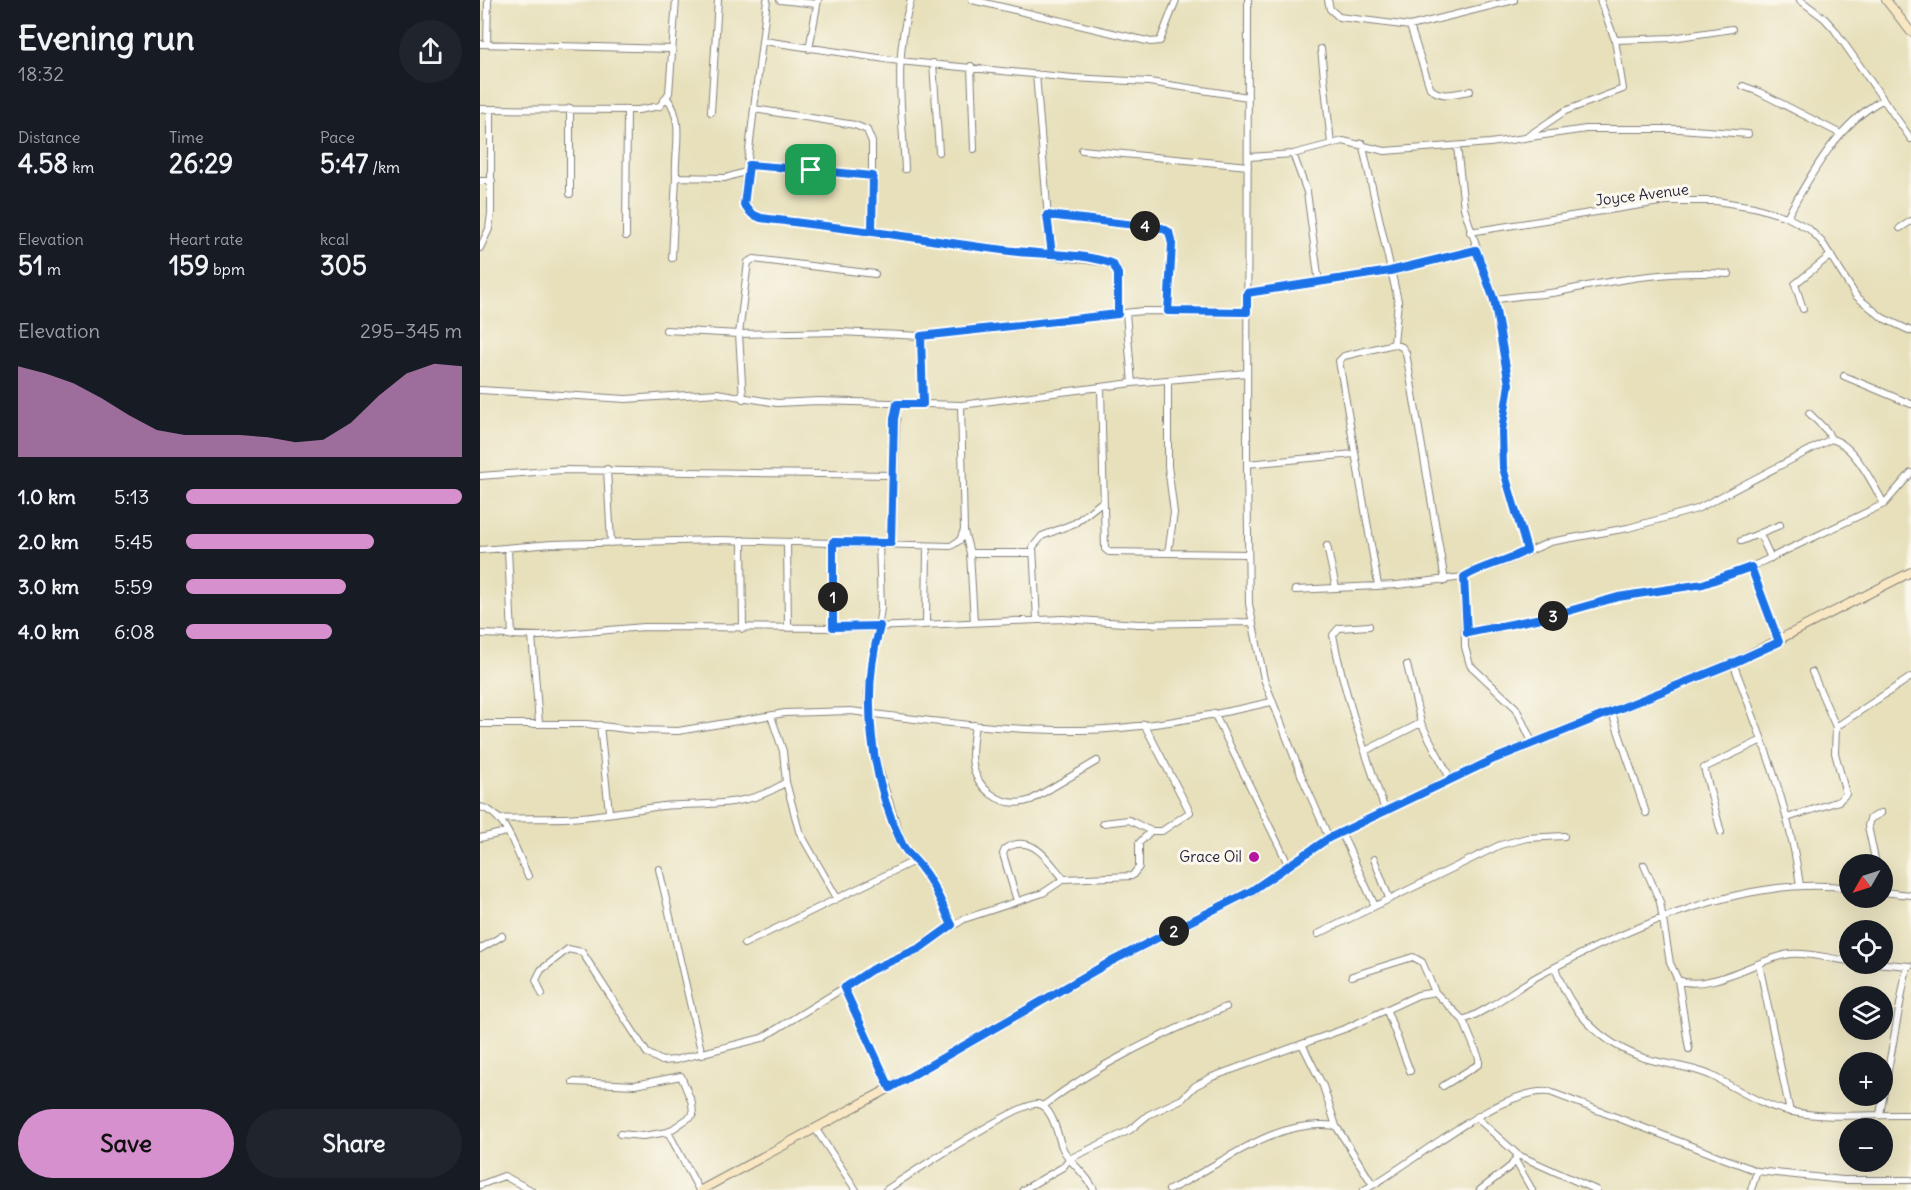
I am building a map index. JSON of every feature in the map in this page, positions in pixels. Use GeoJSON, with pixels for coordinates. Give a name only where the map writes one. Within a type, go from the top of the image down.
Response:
{"type":"FeatureCollection","features":[{"type":"Feature","properties":{"kind":"main road"},"geometry":{"type":"LineString","coordinates":[[1886,0],[1910,28]]}},
{"type":"Feature","properties":{"kind":"main road"},"geometry":{"type":"LineString","coordinates":[[700,1190],[890,1088],[1110,962],[1214,910],[1289,866],[1329,838],[1450,778],[1611,710],[1733,663],[1779,642],[1911,572]]}},
{"type":"Feature","properties":{"kind":"street"},"geometry":{"type":"LineString","coordinates":[[488,0],[483,44],[671,49]]}},
{"type":"Feature","properties":{"kind":"street"},"geometry":{"type":"LineString","coordinates":[[672,258],[678,125],[676,113],[667,98],[676,0]]}},
{"type":"Feature","properties":{"kind":"street"},"geometry":{"type":"LineString","coordinates":[[711,112],[718,0]]}},
{"type":"Feature","properties":{"kind":"street"},"geometry":{"type":"LineString","coordinates":[[767,0],[749,168],[743,200],[747,209],[755,216],[1110,263],[1116,267],[1118,314]]}},
{"type":"Feature","properties":{"kind":"street"},"geometry":{"type":"LineString","coordinates":[[780,0],[818,2],[809,49]]}},
{"type":"Feature","properties":{"kind":"street"},"geometry":{"type":"LineString","coordinates":[[905,169],[899,61],[904,22],[911,0]]}},
{"type":"Feature","properties":{"kind":"street"},"geometry":{"type":"LineString","coordinates":[[972,0],[1150,42],[1160,41],[1165,34],[1176,0]]}},
{"type":"Feature","properties":{"kind":"street"},"geometry":{"type":"LineString","coordinates":[[1248,0],[1246,464],[1251,622],[1258,659],[1272,702],[1329,838]]}},
{"type":"Feature","properties":{"kind":"street"},"geometry":{"type":"LineString","coordinates":[[1328,0],[1330,9],[1339,17],[1410,26],[1514,0]]}},
{"type":"Feature","properties":{"kind":"street"},"geometry":{"type":"LineString","coordinates":[[1528,136],[1565,111],[1621,91],[1623,85],[1615,40],[1600,0]]}},
{"type":"Feature","properties":{"kind":"street"},"geometry":{"type":"LineString","coordinates":[[1800,0],[1824,18],[1834,29],[1911,139]]}},
{"type":"Feature","properties":{"kind":"street"},"geometry":{"type":"LineString","coordinates":[[1410,26],[1430,88],[1435,93],[1445,95],[1470,91]]}},
{"type":"Feature","properties":{"kind":"street"},"geometry":{"type":"LineString","coordinates":[[1615,40],[1663,39],[1732,29]]}},
{"type":"Feature","properties":{"kind":"street"},"geometry":{"type":"LineString","coordinates":[[764,41],[899,61],[1149,82],[1248,97]]}},
{"type":"Feature","properties":{"kind":"street"},"geometry":{"type":"LineString","coordinates":[[1320,49],[1331,144]]}},
{"type":"Feature","properties":{"kind":"street"},"geometry":{"type":"LineString","coordinates":[[933,63],[939,152]]}},
{"type":"Feature","properties":{"kind":"street"},"geometry":{"type":"LineString","coordinates":[[971,66],[974,149]]}},
{"type":"Feature","properties":{"kind":"street"},"geometry":{"type":"LineString","coordinates":[[1036,74],[1052,254]]}},
{"type":"Feature","properties":{"kind":"street"},"geometry":{"type":"LineString","coordinates":[[1743,86],[1839,133]]}},
{"type":"Feature","properties":{"kind":"street"},"geometry":{"type":"LineString","coordinates":[[480,109],[627,109],[660,106],[667,98]]}},
{"type":"Feature","properties":{"kind":"street"},"geometry":{"type":"LineString","coordinates":[[1787,217],[1839,133],[1867,108],[1882,100]]}},
{"type":"Feature","properties":{"kind":"street"},"geometry":{"type":"LineString","coordinates":[[570,108],[570,194]]}},
{"type":"Feature","properties":{"kind":"street"},"geometry":{"type":"LineString","coordinates":[[480,248],[489,229],[492,182],[491,109]]}},
{"type":"Feature","properties":{"kind":"street"},"geometry":{"type":"LineString","coordinates":[[626,236],[627,109]]}},
{"type":"Feature","properties":{"kind":"street"},"geometry":{"type":"LineString","coordinates":[[754,109],[864,127],[872,142],[872,232]]}},
{"type":"Feature","properties":{"kind":"street"},"geometry":{"type":"LineString","coordinates":[[1248,157],[1293,154],[1348,141],[1385,151],[1457,146],[1607,128],[1748,134]]}},
{"type":"Feature","properties":{"kind":"street"},"geometry":{"type":"LineString","coordinates":[[1362,144],[1398,309],[1394,344]]}},
{"type":"Feature","properties":{"kind":"street"},"geometry":{"type":"LineString","coordinates":[[1457,146],[1464,208],[1494,300],[1509,384],[1502,431],[1503,468],[1527,550]]}},
{"type":"Feature","properties":{"kind":"street"},"geometry":{"type":"LineString","coordinates":[[1082,150],[1248,166]]}},
{"type":"Feature","properties":{"kind":"street"},"geometry":{"type":"LineString","coordinates":[[1293,154],[1307,192],[1319,283]]}},
{"type":"Feature","properties":{"kind":"street"},"geometry":{"type":"LineString","coordinates":[[676,177],[725,178],[749,168],[873,176]]}},
{"type":"Feature","properties":{"kind":"street"},"geometry":{"type":"LineString","coordinates":[[480,181],[492,182]]}},
{"type":"Feature","properties":{"kind":"street","name":"Joyce Avenue"},"geometry":{"type":"LineString","coordinates":[[1470,232],[1666,201],[1694,200],[1737,204],[1787,217],[1809,229],[1832,255],[1856,296],[1883,318],[1911,332]]}},
{"type":"Feature","properties":{"kind":"street"},"geometry":{"type":"LineString","coordinates":[[1047,215],[1166,230],[1172,244],[1168,311]]}},
{"type":"Feature","properties":{"kind":"street"},"geometry":{"type":"LineString","coordinates":[[1900,228],[1911,221]]}},
{"type":"Feature","properties":{"kind":"street"},"geometry":{"type":"LineString","coordinates":[[1247,293],[1390,271],[1476,250]]}},
{"type":"Feature","properties":{"kind":"street"},"geometry":{"type":"LineString","coordinates":[[1803,309],[1795,291],[1795,284],[1832,255]]}},
{"type":"Feature","properties":{"kind":"street"},"geometry":{"type":"LineString","coordinates":[[743,399],[739,334],[748,262],[754,259],[875,274]]}},
{"type":"Feature","properties":{"kind":"street"},"geometry":{"type":"LineString","coordinates":[[1494,300],[1522,294],[1563,291],[1632,277],[1693,272],[1729,274]]}},
{"type":"Feature","properties":{"kind":"street"},"geometry":{"type":"LineString","coordinates":[[666,330],[739,334],[840,332],[921,336],[1126,313],[1247,312]]}},
{"type":"Feature","properties":{"kind":"street"},"geometry":{"type":"LineString","coordinates":[[1126,313],[1132,383]]}},
{"type":"Feature","properties":{"kind":"street"},"geometry":{"type":"LineString","coordinates":[[921,336],[923,404]]}},
{"type":"Feature","properties":{"kind":"street"},"geometry":{"type":"LineString","coordinates":[[1378,585],[1339,361],[1344,356],[1394,344],[1402,347],[1406,353],[1445,581]]}},
{"type":"Feature","properties":{"kind":"street"},"geometry":{"type":"LineString","coordinates":[[480,390],[626,399],[717,393],[777,403],[819,401],[962,405],[1132,383],[1247,373]]}},
{"type":"Feature","properties":{"kind":"street"},"geometry":{"type":"LineString","coordinates":[[1844,376],[1911,404]]}},
{"type":"Feature","properties":{"kind":"street"},"geometry":{"type":"LineString","coordinates":[[1167,380],[1167,466],[1174,513],[1168,553]]}},
{"type":"Feature","properties":{"kind":"street"},"geometry":{"type":"LineString","coordinates":[[1101,388],[1102,502],[1105,549],[1109,552],[1248,554]]}},
{"type":"Feature","properties":{"kind":"street"},"geometry":{"type":"LineString","coordinates":[[891,543],[892,475],[897,404]]}},
{"type":"Feature","properties":{"kind":"street"},"geometry":{"type":"LineString","coordinates":[[962,405],[964,530],[970,553],[974,622]]}},
{"type":"Feature","properties":{"kind":"street"},"geometry":{"type":"LineString","coordinates":[[1809,413],[1827,431],[1831,439],[1842,443],[1864,468],[1884,504]]}},
{"type":"Feature","properties":{"kind":"street"},"geometry":{"type":"LineString","coordinates":[[1295,590],[1445,581],[1464,577],[1475,571],[1505,562],[1527,550],[1556,541],[1628,528],[1697,509],[1831,439]]}},
{"type":"Feature","properties":{"kind":"street"},"geometry":{"type":"LineString","coordinates":[[1246,464],[1354,454]]}},
{"type":"Feature","properties":{"kind":"street"},"geometry":{"type":"LineString","coordinates":[[480,476],[528,471],[607,470],[892,475]]}},
{"type":"Feature","properties":{"kind":"street"},"geometry":{"type":"LineString","coordinates":[[607,470],[611,543]]}},
{"type":"Feature","properties":{"kind":"street"},"geometry":{"type":"LineString","coordinates":[[1467,633],[1551,616],[1618,597],[1703,584],[1751,567],[1884,504],[1911,473]]}},
{"type":"Feature","properties":{"kind":"street"},"geometry":{"type":"LineString","coordinates":[[1037,620],[1032,553],[1042,536],[1075,523],[1102,502]]}},
{"type":"Feature","properties":{"kind":"street"},"geometry":{"type":"LineString","coordinates":[[1741,541],[1780,525]]}},
{"type":"Feature","properties":{"kind":"street"},"geometry":{"type":"LineString","coordinates":[[480,550],[552,544],[742,540],[891,543],[945,548],[955,544],[964,530]]}},
{"type":"Feature","properties":{"kind":"street"},"geometry":{"type":"LineString","coordinates":[[1760,534],[1771,558]]}},
{"type":"Feature","properties":{"kind":"street"},"geometry":{"type":"LineString","coordinates":[[742,540],[743,628]]}},
{"type":"Feature","properties":{"kind":"street"},"geometry":{"type":"LineString","coordinates":[[787,542],[789,627]]}},
{"type":"Feature","properties":{"kind":"street"},"geometry":{"type":"LineString","coordinates":[[833,542],[833,627]]}},
{"type":"Feature","properties":{"kind":"street"},"geometry":{"type":"LineString","coordinates":[[879,543],[880,626],[871,669],[869,714],[877,763],[903,846],[933,885],[952,925]]}},
{"type":"Feature","properties":{"kind":"street"},"geometry":{"type":"LineString","coordinates":[[1327,546],[1336,588]]}},
{"type":"Feature","properties":{"kind":"street"},"geometry":{"type":"LineString","coordinates":[[926,624],[927,547]]}},
{"type":"Feature","properties":{"kind":"street"},"geometry":{"type":"LineString","coordinates":[[508,549],[512,636]]}},
{"type":"Feature","properties":{"kind":"street"},"geometry":{"type":"LineString","coordinates":[[970,553],[1032,553]]}},
{"type":"Feature","properties":{"kind":"street"},"geometry":{"type":"LineString","coordinates":[[1751,567],[1779,642]]}},
{"type":"Feature","properties":{"kind":"street"},"geometry":{"type":"LineString","coordinates":[[1464,577],[1467,633],[1465,647],[1470,665],[1516,708],[1533,744]]}},
{"type":"Feature","properties":{"kind":"street"},"geometry":{"type":"LineString","coordinates":[[480,634],[532,636],[644,627],[833,627],[1037,620],[1139,624],[1251,622]]}},
{"type":"Feature","properties":{"kind":"street"},"geometry":{"type":"LineString","coordinates":[[1369,626],[1339,628],[1333,635],[1338,662],[1385,810]]}},
{"type":"Feature","properties":{"kind":"street"},"geometry":{"type":"LineString","coordinates":[[532,636],[538,723]]}},
{"type":"Feature","properties":{"kind":"street"},"geometry":{"type":"LineString","coordinates":[[1733,663],[1762,740],[1787,818],[1800,886]]}},
{"type":"Feature","properties":{"kind":"street"},"geometry":{"type":"LineString","coordinates":[[1407,665],[1421,723],[1450,778]]}},
{"type":"Feature","properties":{"kind":"street"},"geometry":{"type":"LineString","coordinates":[[1787,818],[1839,801],[1846,794],[1835,753],[1836,727],[1812,672]]}},
{"type":"Feature","properties":{"kind":"street"},"geometry":{"type":"LineString","coordinates":[[1836,727],[1911,677]]}},
{"type":"Feature","properties":{"kind":"street"},"geometry":{"type":"LineString","coordinates":[[480,724],[538,723],[600,725],[640,730],[678,730],[820,711],[1066,730],[1144,724],[1272,702]]}},
{"type":"Feature","properties":{"kind":"street"},"geometry":{"type":"LineString","coordinates":[[1611,710],[1646,813]]}},
{"type":"Feature","properties":{"kind":"street"},"geometry":{"type":"LineString","coordinates":[[1214,713],[1289,866]]}},
{"type":"Feature","properties":{"kind":"street"},"geometry":{"type":"LineString","coordinates":[[771,716],[783,751],[786,782],[799,831],[837,898]]}},
{"type":"Feature","properties":{"kind":"street"},"geometry":{"type":"LineString","coordinates":[[1365,751],[1421,723]]}},
{"type":"Feature","properties":{"kind":"street"},"geometry":{"type":"LineString","coordinates":[[975,724],[971,756],[975,778],[986,790],[1004,801],[1021,803],[1031,800],[1097,761]]}},
{"type":"Feature","properties":{"kind":"street"},"geometry":{"type":"LineString","coordinates":[[1103,823],[1128,820],[1151,831],[1162,831],[1190,812],[1144,724]]}},
{"type":"Feature","properties":{"kind":"street"},"geometry":{"type":"LineString","coordinates":[[600,725],[609,812]]}},
{"type":"Feature","properties":{"kind":"street"},"geometry":{"type":"LineString","coordinates":[[1721,832],[1704,768],[1762,740]]}},
{"type":"Feature","properties":{"kind":"street"},"geometry":{"type":"LineString","coordinates":[[500,819],[592,816],[609,812],[692,804],[720,805],[762,796],[786,782]]}},
{"type":"Feature","properties":{"kind":"street"},"geometry":{"type":"LineString","coordinates":[[480,807],[492,811],[500,819],[528,876]]}},
{"type":"Feature","properties":{"kind":"street"},"geometry":{"type":"LineString","coordinates":[[1874,854],[1868,826],[1870,819],[1881,813]]}},
{"type":"Feature","properties":{"kind":"street"},"geometry":{"type":"LineString","coordinates":[[542,994],[536,980],[541,969],[568,949],[582,952],[638,1041],[652,1058],[662,1061],[702,1055],[762,1038],[871,970],[920,948],[952,925],[1043,893],[1064,879],[1077,877],[1103,879],[1135,875],[1139,867],[1138,845],[1151,831]]}},
{"type":"Feature","properties":{"kind":"street"},"geometry":{"type":"LineString","coordinates":[[480,838],[506,832]]}},
{"type":"Feature","properties":{"kind":"street"},"geometry":{"type":"LineString","coordinates":[[1341,832],[1375,906]]}},
{"type":"Feature","properties":{"kind":"street"},"geometry":{"type":"LineString","coordinates":[[1318,934],[1500,845],[1527,838],[1564,836]]}},
{"type":"Feature","properties":{"kind":"street"},"geometry":{"type":"LineString","coordinates":[[1017,901],[1003,854],[1008,847],[1023,842],[1031,844],[1064,879]]}},
{"type":"Feature","properties":{"kind":"street"},"geometry":{"type":"LineString","coordinates":[[1374,860],[1389,898]]}},
{"type":"Feature","properties":{"kind":"street"},"geometry":{"type":"LineString","coordinates":[[744,944],[914,861]]}},
{"type":"Feature","properties":{"kind":"street"},"geometry":{"type":"LineString","coordinates":[[1644,865],[1660,902],[1670,963],[1678,980],[1689,1049]]}},
{"type":"Feature","properties":{"kind":"street"},"geometry":{"type":"LineString","coordinates":[[659,869],[702,1055]]}},
{"type":"Feature","properties":{"kind":"street"},"geometry":{"type":"LineString","coordinates":[[1463,1020],[1555,967],[1663,918],[1738,896],[1800,886],[1839,887]]}},
{"type":"Feature","properties":{"kind":"street"},"geometry":{"type":"LineString","coordinates":[[1893,893],[1911,895]]}},
{"type":"Feature","properties":{"kind":"street"},"geometry":{"type":"LineString","coordinates":[[480,949],[502,936]]}},
{"type":"Feature","properties":{"kind":"street"},"geometry":{"type":"LineString","coordinates":[[1678,980],[1699,982],[1790,954],[1839,960]]}},
{"type":"Feature","properties":{"kind":"street"},"geometry":{"type":"LineString","coordinates":[[1352,976],[1413,957],[1422,962],[1435,992],[1463,1020],[1479,1058],[1479,1064],[1443,1086]]}},
{"type":"Feature","properties":{"kind":"street"},"geometry":{"type":"LineString","coordinates":[[1759,964],[1790,1112]]}},
{"type":"Feature","properties":{"kind":"street"},"geometry":{"type":"LineString","coordinates":[[1880,1114],[1909,966],[1893,965]]}},
{"type":"Feature","properties":{"kind":"street"},"geometry":{"type":"LineString","coordinates":[[1555,967],[1569,1002],[1603,1036],[1644,1058],[1684,1066],[1710,1076],[1740,1093],[1790,1112],[1809,1115],[1911,1115]]}},
{"type":"Feature","properties":{"kind":"street"},"geometry":{"type":"LineString","coordinates":[[844,988],[890,1088]]}},
{"type":"Feature","properties":{"kind":"street"},"geometry":{"type":"LineString","coordinates":[[1023,1190],[1066,1165],[1069,1159],[1130,1130],[1148,1114],[1182,1099],[1195,1086],[1212,1077],[1387,1011],[1418,995],[1435,992]]}},
{"type":"Feature","properties":{"kind":"street"},"geometry":{"type":"LineString","coordinates":[[1043,1106],[1065,1090],[1145,1042],[1226,1007]]}},
{"type":"Feature","properties":{"kind":"street"},"geometry":{"type":"LineString","coordinates":[[1387,1011],[1410,1071]]}},
{"type":"Feature","properties":{"kind":"street"},"geometry":{"type":"LineString","coordinates":[[1302,1044],[1323,1086],[1336,1126],[1373,1185]]}},
{"type":"Feature","properties":{"kind":"street"},"geometry":{"type":"LineString","coordinates":[[573,1082],[635,1085],[681,1076],[692,1103],[693,1115],[668,1132],[643,1136],[620,1134]]}},
{"type":"Feature","properties":{"kind":"street"},"geometry":{"type":"LineString","coordinates":[[1364,1190],[1477,1118],[1528,1092],[1550,1092],[1757,1171],[1843,1180],[1911,1180]]}},
{"type":"Feature","properties":{"kind":"street"},"geometry":{"type":"LineString","coordinates":[[886,1190],[949,1148],[1018,1109],[1034,1103],[1043,1106],[1052,1119],[1069,1159],[1084,1171],[1095,1190]]}},
{"type":"Feature","properties":{"kind":"street"},"geometry":{"type":"LineString","coordinates":[[1477,1118],[1517,1157],[1532,1190]]}},
{"type":"Feature","properties":{"kind":"street"},"geometry":{"type":"LineString","coordinates":[[1169,1190],[1226,1157],[1282,1131],[1314,1124],[1336,1126]]}},
{"type":"Feature","properties":{"kind":"street"},"geometry":{"type":"LineString","coordinates":[[815,1128],[856,1190]]}},
{"type":"Feature","properties":{"kind":"street"},"geometry":{"type":"LineString","coordinates":[[668,1132],[700,1190]]}},
{"type":"Feature","properties":{"kind":"street"},"geometry":{"type":"LineString","coordinates":[[1480,1190],[1517,1157]]}},
{"type":"Feature","properties":{"kind":"street"},"geometry":{"type":"LineString","coordinates":[[1517,1157],[1596,1190]]}},
{"type":"Feature","properties":{"kind":"street"},"geometry":{"type":"LineString","coordinates":[[1750,1190],[1757,1171]]}},
{"type":"Feature","properties":{"kind":"street"},"geometry":{"type":"LineString","coordinates":[[480,1185],[504,1176],[531,1190]]}},
{"type":"Feature","properties":{"kind":"place","name":"Grace Oil"},"geometry":{"type":"Point","coordinates":[1254,857]}},
{"type":"Feature","properties":{"kind":"route"},"geometry":{"type":"LineString","coordinates":[[811,170],[749,165],[744,205],[749,212],[761,218],[1016,252],[1031,253],[1052,254],[1048,239],[1047,215],[1064,215],[1162,228],[1171,235],[1172,244],[1168,311],[1247,312],[1247,293],[1390,271],[1476,250],[1494,300],[1509,384],[1502,431],[1502,459],[1505,478],[1527,550],[1511,560],[1475,571],[1464,577],[1467,633],[1551,616],[1618,597],[1703,584],[1751,567],[1779,642],[1697,678],[1611,710],[1450,778],[1329,838],[1251,891],[1110,962],[890,1088],[844,988],[871,970],[920,948],[952,925],[933,885],[923,869],[903,846],[877,763],[868,693],[874,645],[880,626],[833,627],[833,542],[891,543],[894,419],[897,404],[923,404],[921,336],[1118,314],[1118,269],[1110,263],[1077,257],[1016,252],[944,242],[872,232],[873,176],[811,170]]}}]}
